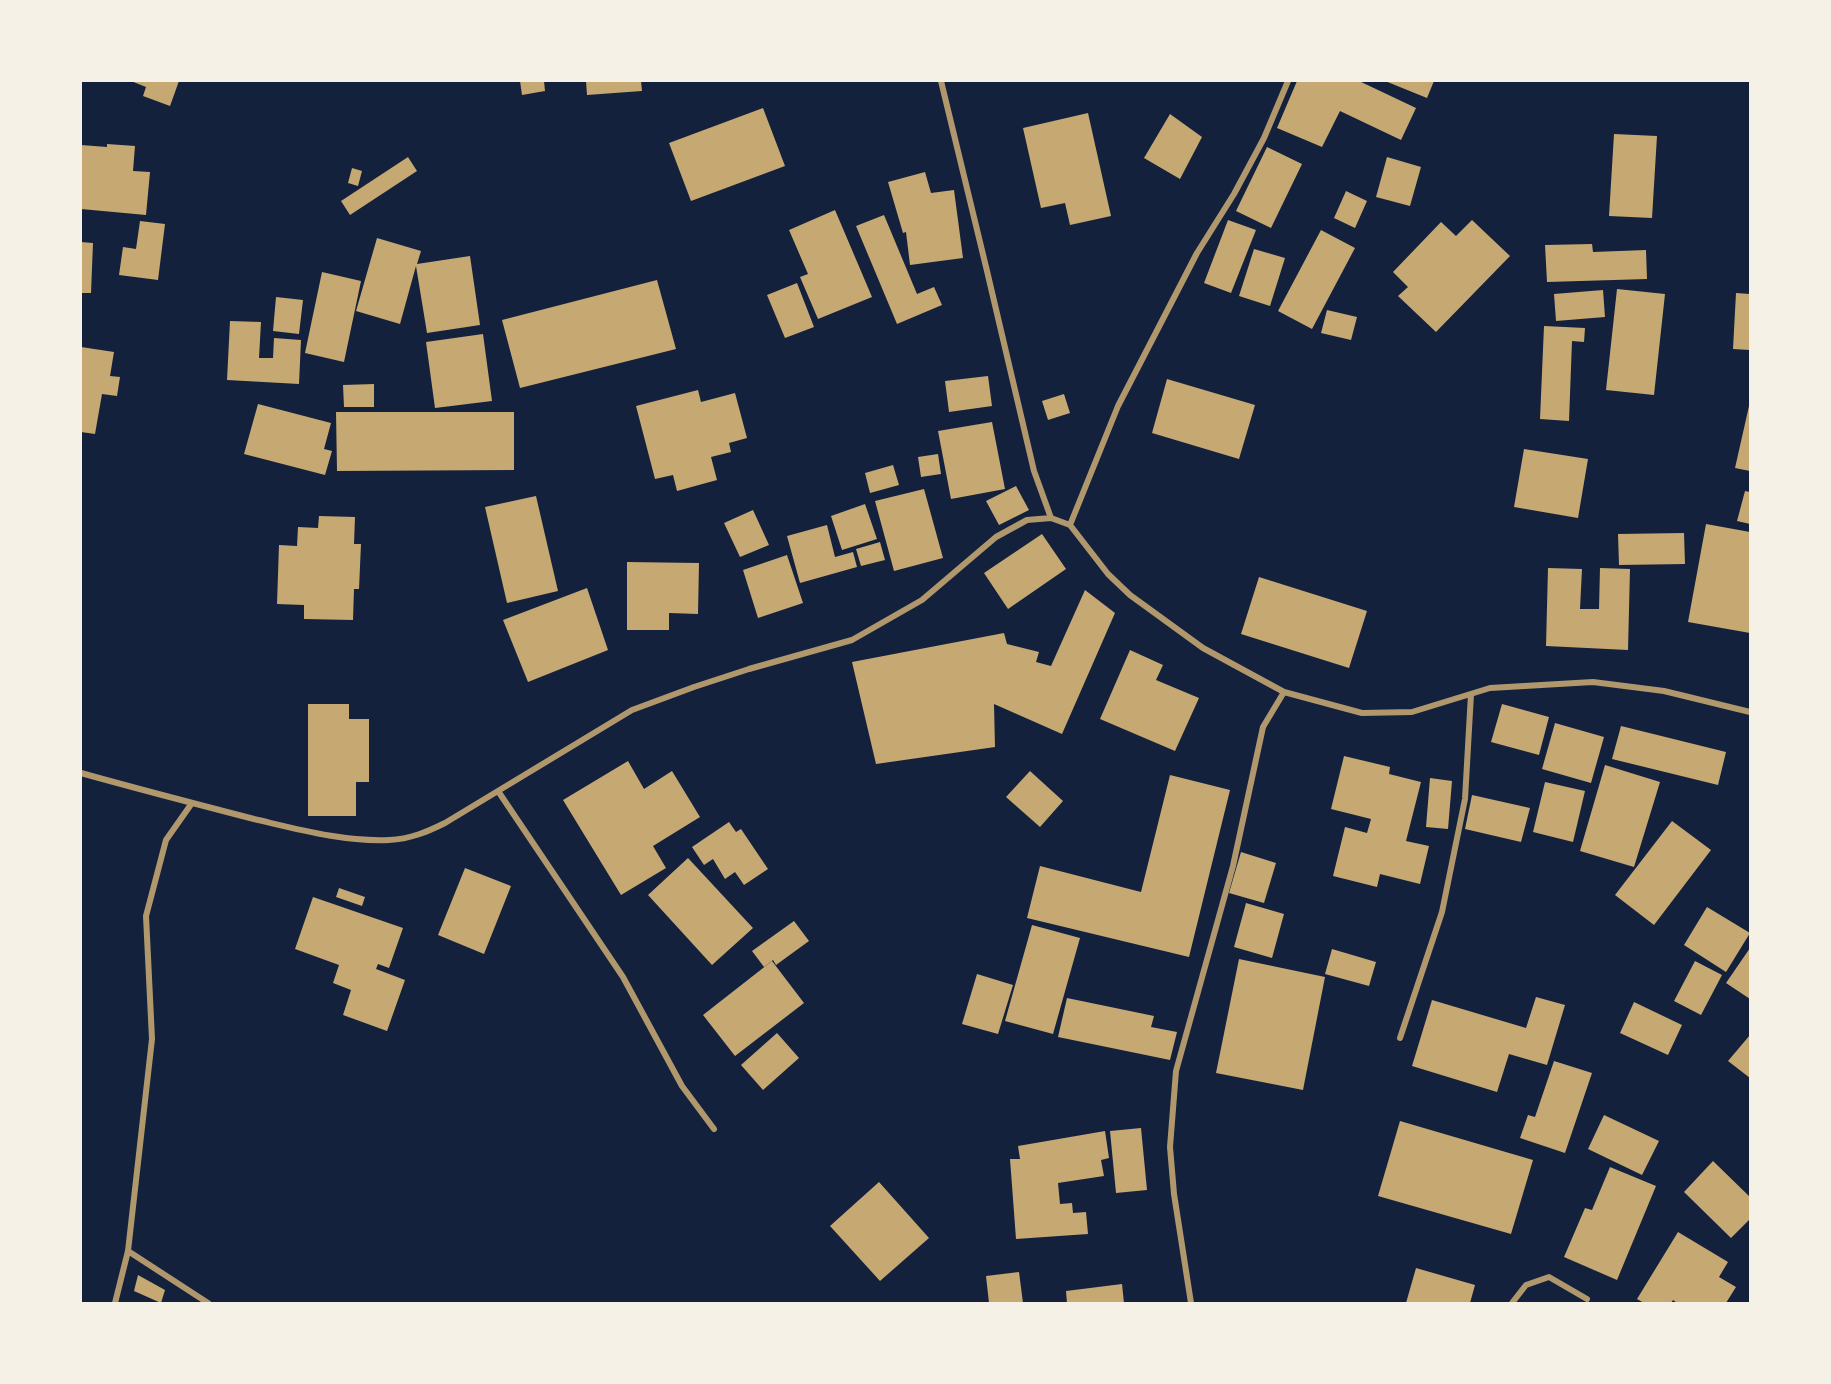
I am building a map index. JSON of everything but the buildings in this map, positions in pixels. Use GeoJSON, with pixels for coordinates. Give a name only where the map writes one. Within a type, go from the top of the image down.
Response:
{"type":"FeatureCollection","features":[{"type":"Feature","properties":{"kind":"street"},"geometry":{"type":"LineString","coordinates":[[941,81],[1034,471],[1051,518]]}},
{"type":"Feature","properties":{"kind":"street"},"geometry":{"type":"LineString","coordinates":[[1070,525],[1118,406],[1197,253],[1234,194],[1264,138],[1288,81]]}},
{"type":"Feature","properties":{"kind":"street"},"geometry":{"type":"LineString","coordinates":[[81,773],[302,831],[389,840],[419,836],[446,823],[632,710],[748,669],[852,640],[922,600],[996,537],[1027,520],[1051,518],[1070,525],[1108,574],[1130,595],[1203,648],[1284,692],[1362,713],[1412,712],[1490,688],[1593,682],[1664,691],[1750,712]]}},
{"type":"Feature","properties":{"kind":"street"},"geometry":{"type":"LineString","coordinates":[[1191,1303],[1174,1194],[1170,1147],[1176,1071],[1233,866],[1263,727],[1284,692]]}},
{"type":"Feature","properties":{"kind":"street"},"geometry":{"type":"LineString","coordinates":[[1400,1038],[1442,912],[1466,799],[1471,694]]}},
{"type":"Feature","properties":{"kind":"street"},"geometry":{"type":"LineString","coordinates":[[498,791],[623,977],[682,1086],[714,1129]]}},
{"type":"Feature","properties":{"kind":"street"},"geometry":{"type":"LineString","coordinates":[[115,1303],[128,1251],[152,1039],[146,916],[166,840],[192,803]]}},
{"type":"Feature","properties":{"kind":"street"},"geometry":{"type":"LineString","coordinates":[[128,1251],[208,1303]]}},
{"type":"Feature","properties":{"kind":"street"},"geometry":{"type":"LineString","coordinates":[[1512,1303],[1527,1285],[1549,1277],[1587,1299]]}}]}
